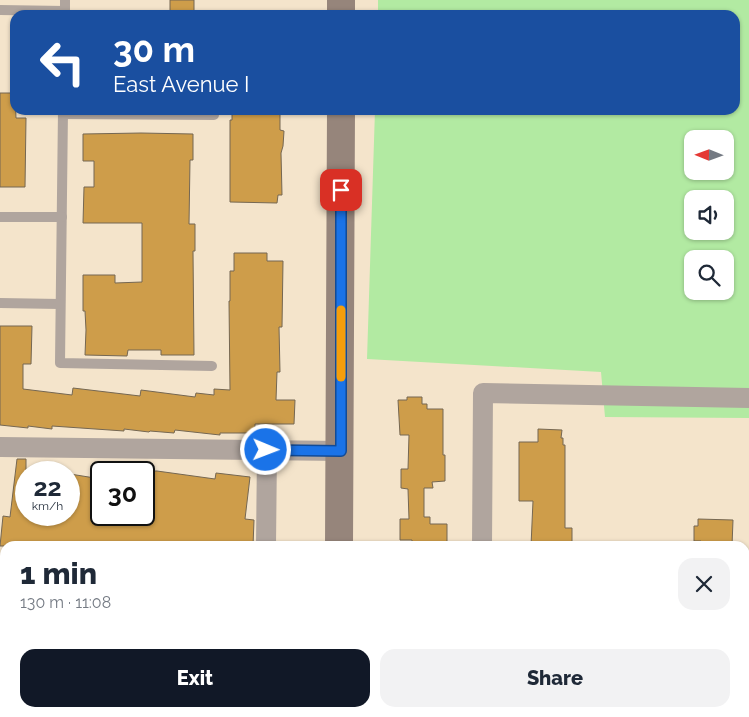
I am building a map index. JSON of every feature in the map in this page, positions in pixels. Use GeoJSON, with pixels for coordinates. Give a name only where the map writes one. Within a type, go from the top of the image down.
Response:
{"type":"FeatureCollection","features":[{"type":"Feature","properties":{"kind":"main road"},"geometry":{"type":"LineString","coordinates":[[339,541],[341,115]]}},
{"type":"Feature","properties":{"kind":"street"},"geometry":{"type":"LineString","coordinates":[[482,541],[483,393],[749,398]]}},
{"type":"Feature","properties":{"kind":"street"},"geometry":{"type":"LineString","coordinates":[[0,447],[341,451]]}},
{"type":"Feature","properties":{"kind":"street"},"geometry":{"type":"LineString","coordinates":[[266,450],[266,541]]}},
{"type":"Feature","properties":{"kind":"lane"},"geometry":{"type":"LineString","coordinates":[[63,115],[60,362],[212,366]]}},
{"type":"Feature","properties":{"kind":"lane"},"geometry":{"type":"LineString","coordinates":[[0,217],[62,218]]}},
{"type":"Feature","properties":{"kind":"lane"},"geometry":{"type":"LineString","coordinates":[[0,303],[60,304]]}},
{"type":"Feature","properties":{"kind":"green space"},"geometry":{"type":"Polygon","coordinates":[[[378,0],[749,0],[749,418],[605,417],[601,372],[367,359],[375,115],[740,115],[740,10],[378,10],[378,0]]]}},
{"type":"Feature","properties":{"kind":"building"},"geometry":{"type":"Polygon","coordinates":[[[170,0],[194,0],[194,10],[170,10],[170,0]]]}},
{"type":"Feature","properties":{"kind":"building"},"geometry":{"type":"Polygon","coordinates":[[[0,93],[10,93],[10,115],[16,115],[16,118],[26,118],[25,187],[0,187],[0,93]]]}},
{"type":"Feature","properties":{"kind":"building"},"geometry":{"type":"Polygon","coordinates":[[[232,115],[280,115],[280,130],[284,131],[281,153],[282,195],[278,195],[277,203],[230,202],[230,120],[232,120],[232,115]]]}},
{"type":"Feature","properties":{"kind":"building"},"geometry":{"type":"Polygon","coordinates":[[[83,134],[193,134],[193,160],[190,160],[189,224],[195,224],[195,251],[193,251],[194,355],[161,355],[161,350],[128,350],[127,356],[85,355],[86,330],[85,311],[83,311],[83,275],[115,275],[115,283],[142,282],[142,223],[83,223],[84,187],[94,187],[94,161],[83,161],[83,134]]]}},
{"type":"Feature","properties":{"kind":"building"},"geometry":{"type":"Polygon","coordinates":[[[234,253],[267,253],[267,261],[283,261],[282,327],[279,327],[280,372],[277,372],[276,400],[295,400],[294,424],[255,424],[255,433],[220,433],[220,435],[175,430],[174,433],[52,426],[52,429],[28,426],[28,428],[0,425],[0,326],[32,326],[31,364],[23,364],[23,389],[72,395],[73,388],[140,396],[141,390],[195,397],[196,393],[214,395],[214,389],[230,390],[229,301],[230,271],[234,271],[234,253]]]}},
{"type":"Feature","properties":{"kind":"building"},"geometry":{"type":"Polygon","coordinates":[[[407,397],[422,397],[422,404],[427,404],[427,409],[443,409],[445,481],[432,482],[433,488],[424,488],[424,517],[430,517],[430,524],[447,524],[447,541],[400,540],[400,519],[409,519],[408,489],[401,488],[401,469],[408,469],[409,435],[400,435],[398,400],[407,400],[407,397]]]}},
{"type":"Feature","properties":{"kind":"building"},"geometry":{"type":"Polygon","coordinates":[[[538,429],[562,430],[561,438],[563,438],[563,445],[565,445],[565,528],[572,528],[572,541],[531,541],[533,501],[519,501],[519,442],[538,442],[538,429]]]}},
{"type":"Feature","properties":{"kind":"building"},"geometry":{"type":"Polygon","coordinates":[[[17,459],[26,459],[26,461],[17,461],[17,459]]]}},
{"type":"Feature","properties":{"kind":"building"},"geometry":{"type":"Polygon","coordinates":[[[155,471],[215,479],[216,473],[250,477],[245,519],[254,520],[253,541],[0,541],[3,516],[10,517],[15,476],[15,526],[80,526],[80,476],[90,477],[90,526],[155,526],[155,471]]]}},
{"type":"Feature","properties":{"kind":"building"},"geometry":{"type":"Polygon","coordinates":[[[698,519],[733,520],[732,541],[694,541],[694,526],[698,526],[698,519]]]}},
{"type":"Feature","properties":{"kind":"slow traffic"},"geometry":{"type":"LineString","coordinates":[[341,310],[341,377]]}},
{"type":"Feature","properties":{"kind":"route"},"geometry":{"type":"LineString","coordinates":[[266,450],[341,451],[341,190]]}}]}
